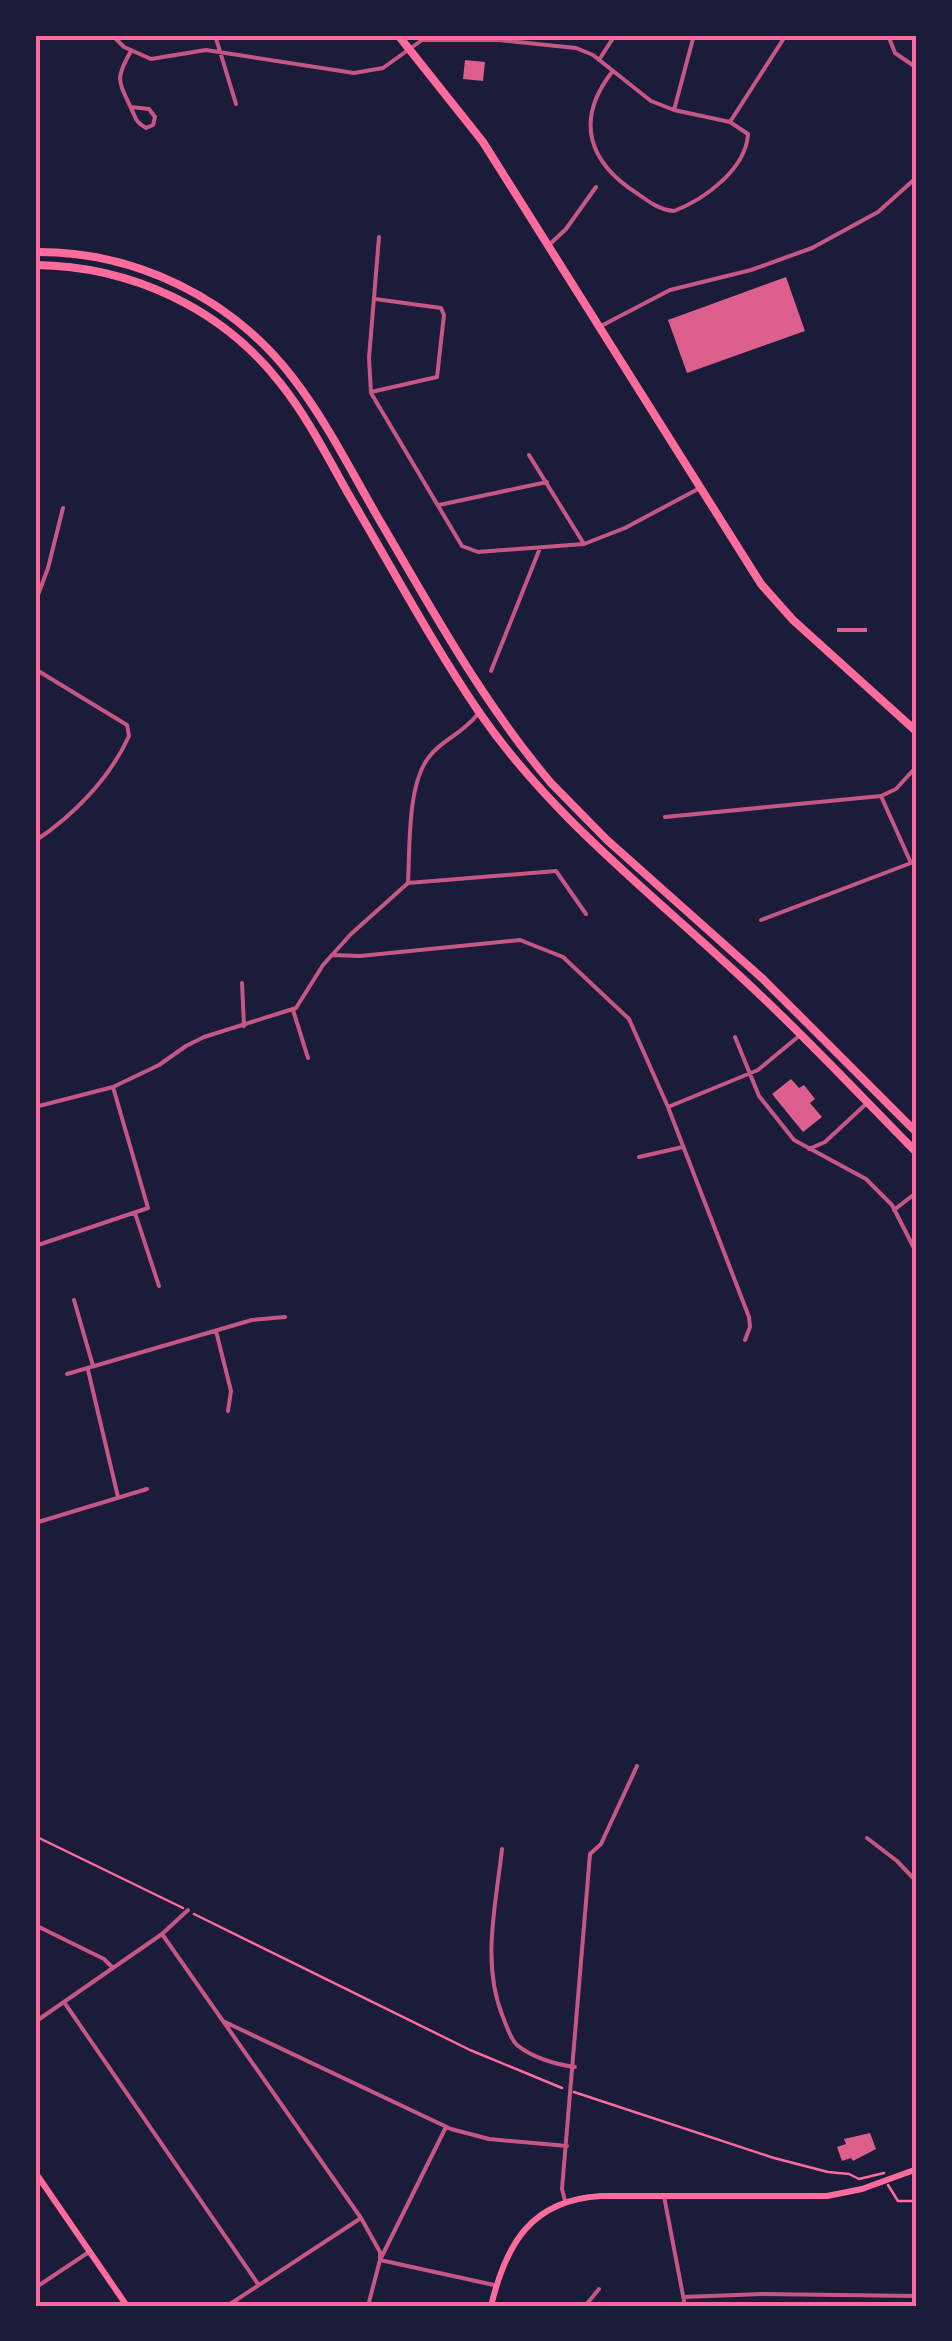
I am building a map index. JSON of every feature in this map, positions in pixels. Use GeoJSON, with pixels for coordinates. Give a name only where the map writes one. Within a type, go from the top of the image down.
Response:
{"type":"FeatureCollection","features":[{"type":"Feature","properties":{"kind":"main road"},"geometry":{"type":"LineString","coordinates":[[398,35],[484,143],[601,326],[746,566],[776,603],[917,732]]}},
{"type":"Feature","properties":{"kind":"main road"},"geometry":{"type":"LineString","coordinates":[[35,252],[109,260],[169,280],[225,312],[274,354],[320,419],[483,694],[550,783],[607,840],[763,979],[917,1133]]}},
{"type":"Feature","properties":{"kind":"main road"},"geometry":{"type":"LineString","coordinates":[[35,265],[94,270],[154,288],[211,318],[260,360],[299,410],[479,712],[529,778],[572,826],[728,965],[917,1153]]}},
{"type":"Feature","properties":{"kind":"main road"},"geometry":{"type":"LineString","coordinates":[[490,2306],[516,2240],[538,2217],[565,2201],[601,2196],[827,2196],[917,2170]]}},
{"type":"Feature","properties":{"kind":"main road"},"geometry":{"type":"LineString","coordinates":[[35,2172],[127,2306]]}},
{"type":"Feature","properties":{"kind":"street"},"geometry":{"type":"LineString","coordinates":[[112,35],[131,51],[151,58],[195,50],[354,73],[383,68],[422,40],[498,40],[576,48],[599,60],[643,96],[674,110],[730,122],[748,134],[743,158],[724,178],[678,210],[659,207],[607,172],[597,155],[590,128],[601,91],[612,72]]}},
{"type":"Feature","properties":{"kind":"street"},"geometry":{"type":"LineString","coordinates":[[215,35],[236,104]]}},
{"type":"Feature","properties":{"kind":"street"},"geometry":{"type":"LineString","coordinates":[[599,60],[616,35]]}},
{"type":"Feature","properties":{"kind":"street"},"geometry":{"type":"LineString","coordinates":[[674,110],[694,35]]}},
{"type":"Feature","properties":{"kind":"street"},"geometry":{"type":"LineString","coordinates":[[730,122],[786,35]]}},
{"type":"Feature","properties":{"kind":"street"},"geometry":{"type":"LineString","coordinates":[[888,35],[894,53],[917,68]]}},
{"type":"Feature","properties":{"kind":"street"},"geometry":{"type":"LineString","coordinates":[[131,51],[118,80],[131,107],[141,126],[153,125],[155,117],[150,109],[131,107]]}},
{"type":"Feature","properties":{"kind":"street"},"geometry":{"type":"LineString","coordinates":[[601,326],[670,290],[751,270],[812,248],[878,212],[917,177]]}},
{"type":"Feature","properties":{"kind":"street"},"geometry":{"type":"LineString","coordinates":[[549,244],[566,229],[596,187]]}},
{"type":"Feature","properties":{"kind":"street"},"geometry":{"type":"LineString","coordinates":[[379,237],[369,358],[371,392],[467,550],[584,544],[625,528],[700,488]]}},
{"type":"Feature","properties":{"kind":"street"},"geometry":{"type":"LineString","coordinates":[[371,392],[437,377],[444,315],[441,308],[374,299]]}},
{"type":"Feature","properties":{"kind":"street"},"geometry":{"type":"LineString","coordinates":[[529,455],[584,544]]}},
{"type":"Feature","properties":{"kind":"street"},"geometry":{"type":"LineString","coordinates":[[439,505],[546,482]]}},
{"type":"Feature","properties":{"kind":"street"},"geometry":{"type":"LineString","coordinates":[[35,603],[63,508]]}},
{"type":"Feature","properties":{"kind":"street"},"geometry":{"type":"LineString","coordinates":[[491,671],[540,548]]}},
{"type":"Feature","properties":{"kind":"street"},"geometry":{"type":"LineString","coordinates":[[35,669],[127,726],[129,736],[99,783],[75,810],[35,842]]}},
{"type":"Feature","properties":{"kind":"street"},"geometry":{"type":"LineString","coordinates":[[408,883],[416,788],[426,759],[438,746],[459,736],[479,712]]}},
{"type":"Feature","properties":{"kind":"street"},"geometry":{"type":"LineString","coordinates":[[665,817],[881,796],[896,789],[917,766]]}},
{"type":"Feature","properties":{"kind":"street"},"geometry":{"type":"LineString","coordinates":[[761,920],[910,862],[881,796]]}},
{"type":"Feature","properties":{"kind":"street"},"geometry":{"type":"LineString","coordinates":[[35,1107],[112,1088],[159,1065],[186,1046],[292,1010],[332,955],[408,883],[556,871],[586,914]]}},
{"type":"Feature","properties":{"kind":"street"},"geometry":{"type":"LineString","coordinates":[[332,955],[360,956],[520,940],[568,960],[627,1017],[668,1107],[748,1317],[745,1340]]}},
{"type":"Feature","properties":{"kind":"street"},"geometry":{"type":"LineString","coordinates":[[242,983],[244,1026]]}},
{"type":"Feature","properties":{"kind":"street"},"geometry":{"type":"LineString","coordinates":[[292,1010],[308,1058]]}},
{"type":"Feature","properties":{"kind":"street"},"geometry":{"type":"LineString","coordinates":[[668,1107],[749,1074],[800,1035]]}},
{"type":"Feature","properties":{"kind":"street"},"geometry":{"type":"LineString","coordinates":[[735,1037],[764,1104],[794,1140],[866,1179],[894,1210],[917,1254]]}},
{"type":"Feature","properties":{"kind":"street"},"geometry":{"type":"LineString","coordinates":[[35,1246],[148,1208],[112,1088]]}},
{"type":"Feature","properties":{"kind":"street"},"geometry":{"type":"LineString","coordinates":[[808,1149],[826,1142],[868,1103]]}},
{"type":"Feature","properties":{"kind":"street"},"geometry":{"type":"LineString","coordinates":[[639,1157],[682,1146]]}},
{"type":"Feature","properties":{"kind":"street"},"geometry":{"type":"LineString","coordinates":[[894,1210],[917,1192]]}},
{"type":"Feature","properties":{"kind":"street"},"geometry":{"type":"LineString","coordinates":[[135,1213],[158,1286]]}},
{"type":"Feature","properties":{"kind":"street"},"geometry":{"type":"LineString","coordinates":[[74,1300],[118,1496]]}},
{"type":"Feature","properties":{"kind":"street"},"geometry":{"type":"LineString","coordinates":[[67,1374],[252,1320],[285,1317]]}},
{"type":"Feature","properties":{"kind":"street"},"geometry":{"type":"LineString","coordinates":[[216,1331],[232,1391],[228,1411]]}},
{"type":"Feature","properties":{"kind":"street"},"geometry":{"type":"LineString","coordinates":[[35,1523],[148,1489]]}},
{"type":"Feature","properties":{"kind":"street"},"geometry":{"type":"LineString","coordinates":[[565,2201],[562,2189],[590,1854],[601,1844],[636,1766]]}},
{"type":"Feature","properties":{"kind":"street"},"geometry":{"type":"LineString","coordinates":[[866,1838],[917,1882]]}},
{"type":"Feature","properties":{"kind":"street"},"geometry":{"type":"LineString","coordinates":[[502,1849],[490,1956],[491,1978],[500,2010],[517,2044],[575,2067]]}},
{"type":"Feature","properties":{"kind":"street"},"geometry":{"type":"LineString","coordinates":[[35,2022],[162,1934],[188,1910]]}},
{"type":"Feature","properties":{"kind":"street"},"geometry":{"type":"LineString","coordinates":[[35,1925],[104,1959],[113,1968]]}},
{"type":"Feature","properties":{"kind":"street"},"geometry":{"type":"LineString","coordinates":[[162,1934],[361,2218],[380,2252],[380,2260]]}},
{"type":"Feature","properties":{"kind":"street"},"geometry":{"type":"LineString","coordinates":[[64,2002],[258,2284]]}},
{"type":"Feature","properties":{"kind":"street"},"geometry":{"type":"LineString","coordinates":[[224,2022],[446,2127],[488,2139],[567,2146]]}},
{"type":"Feature","properties":{"kind":"street"},"geometry":{"type":"LineString","coordinates":[[368,2306],[380,2260],[446,2127]]}},
{"type":"Feature","properties":{"kind":"street"},"geometry":{"type":"LineString","coordinates":[[664,2196],[685,2306]]}},
{"type":"Feature","properties":{"kind":"street"},"geometry":{"type":"LineString","coordinates":[[227,2306],[361,2218]]}},
{"type":"Feature","properties":{"kind":"street"},"geometry":{"type":"LineString","coordinates":[[35,2288],[89,2252]]}},
{"type":"Feature","properties":{"kind":"street"},"geometry":{"type":"LineString","coordinates":[[380,2260],[496,2286]]}},
{"type":"Feature","properties":{"kind":"street"},"geometry":{"type":"LineString","coordinates":[[585,2306],[599,2289]]}},
{"type":"Feature","properties":{"kind":"street"},"geometry":{"type":"LineString","coordinates":[[683,2297],[917,2296]]}},
{"type":"Feature","properties":{"kind":"path"},"geometry":{"type":"LineString","coordinates":[[35,1836],[470,2050],[572,2092],[819,2170],[859,2179],[884,2170]]}},
{"type":"Feature","properties":{"kind":"path"},"geometry":{"type":"LineString","coordinates":[[890,2190],[898,2201],[917,2201]]}},
{"type":"Feature","properties":{"kind":"building"},"geometry":{"type":"Polygon","coordinates":[[[465,60],[485,62],[483,81],[463,79],[465,60]]]}},
{"type":"Feature","properties":{"kind":"building"},"geometry":{"type":"Polygon","coordinates":[[[786,277],[805,331],[687,373],[668,320],[786,277]]]}},
{"type":"Feature","properties":{"kind":"building"},"geometry":{"type":"Polygon","coordinates":[[[837,628],[867,628],[867,632],[837,632],[837,628]]]}},
{"type":"Feature","properties":{"kind":"building"},"geometry":{"type":"Polygon","coordinates":[[[791,1079],[799,1088],[804,1085],[815,1099],[810,1103],[822,1117],[803,1132],[772,1094],[791,1079]]]}},
{"type":"Feature","properties":{"kind":"building"},"geometry":{"type":"Polygon","coordinates":[[[870,2133],[876,2149],[853,2161],[842,2161],[837,2147],[846,2144],[844,2139],[870,2133]]]}}]}
